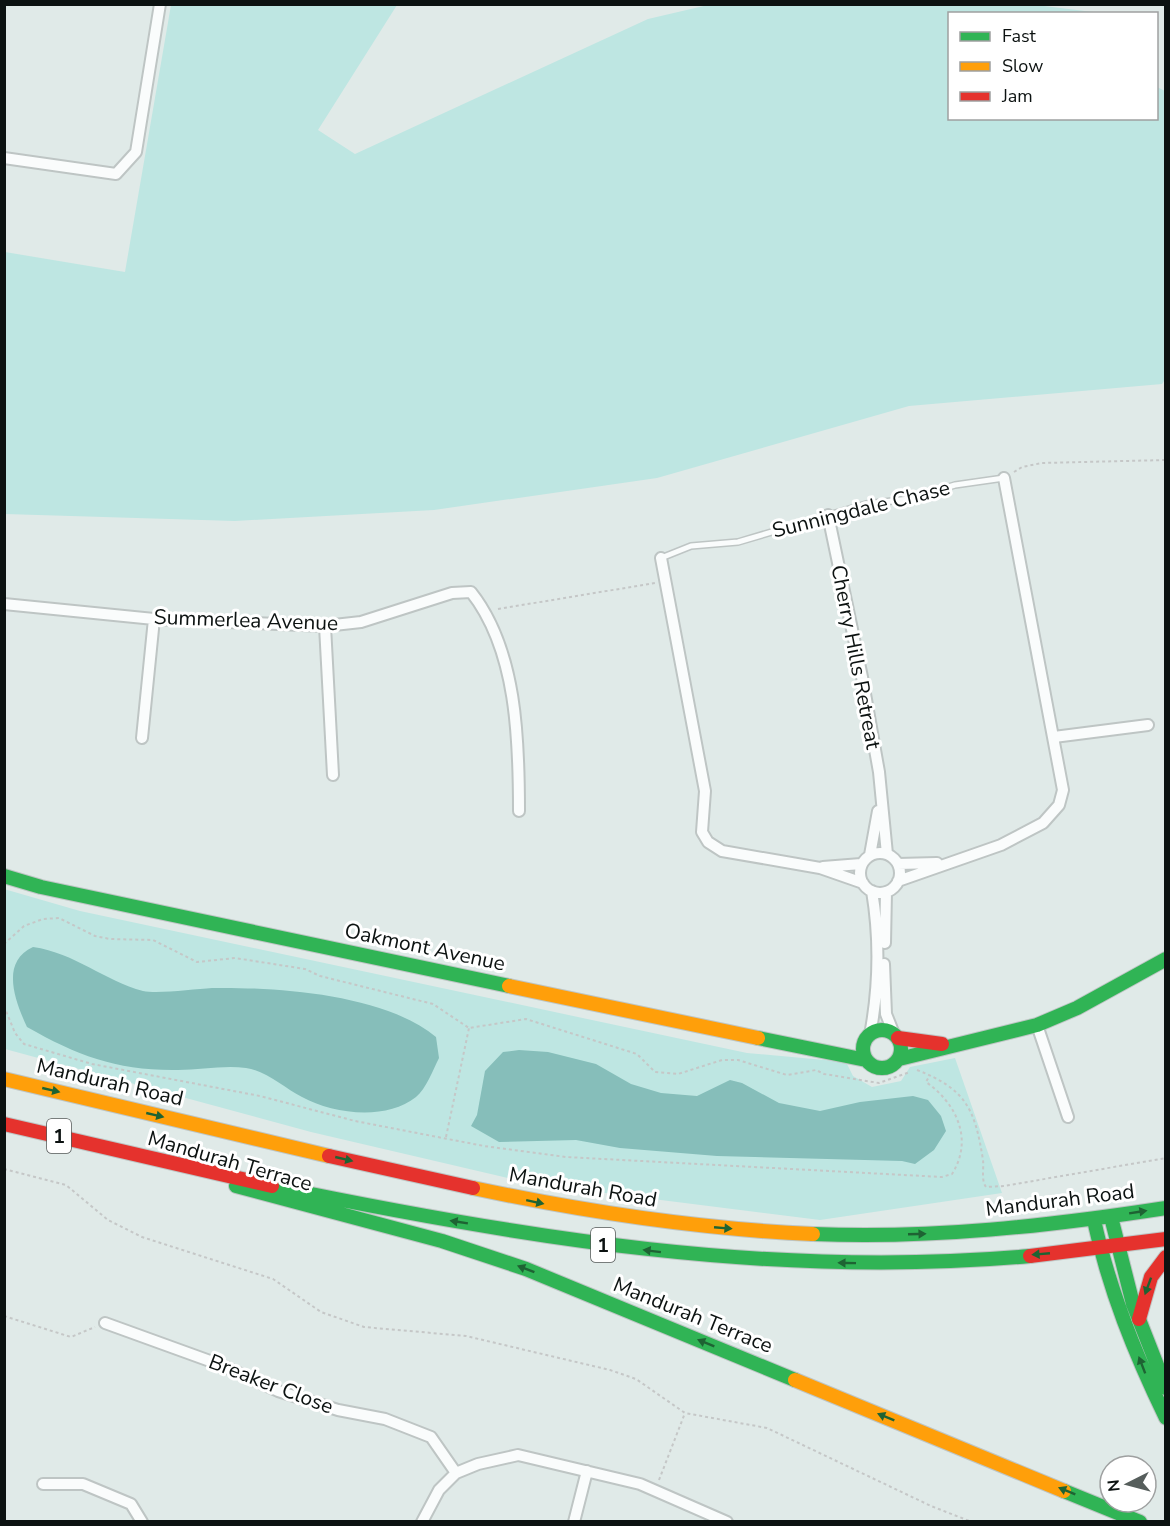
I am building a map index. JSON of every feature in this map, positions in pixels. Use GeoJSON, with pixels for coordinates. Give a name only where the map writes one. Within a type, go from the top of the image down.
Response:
{"type":"FeatureCollection","features":[{"type":"Feature","properties":{"kind":"main road","name":"Oakmont Avenue"},"geometry":{"type":"LineString","coordinates":[[4,876],[41,887],[208,923],[775,1043],[866,1060]]}},
{"type":"Feature","properties":{"kind":"main road"},"geometry":{"type":"LineString","coordinates":[[899,1059],[1037,1025],[1077,1008],[1166,959]]}},
{"type":"Feature","properties":{"kind":"main road"},"geometry":{"type":"LineString","coordinates":[[837,1053],[882,1030],[896,1036],[948,1046]]}},
{"type":"Feature","properties":{"kind":"main road"},"geometry":{"type":"LineString","coordinates":[[867,1038],[863,1051],[866,1060],[872,1066],[883,1069],[894,1065],[899,1059],[902,1048],[896,1036]]}},
{"type":"Feature","properties":{"kind":"main road","name":"Mandurah Road"},"geometry":{"type":"LineString","coordinates":[[4,1079],[443,1183],[623,1217],[695,1226],[835,1235],[959,1233],[1094,1220],[1166,1208]]}},
{"type":"Feature","properties":{"kind":"main road","name":"1"},"geometry":{"type":"LineString","coordinates":[[4,1124],[366,1206],[587,1243],[714,1257],[909,1263],[969,1261],[1100,1249],[1166,1239]]}},
{"type":"Feature","properties":{"kind":"main road","name":"Mandurah Terrace"},"geometry":{"type":"LineString","coordinates":[[114,1149],[258,1193],[442,1241],[526,1269],[1140,1521]]}},
{"type":"Feature","properties":{"kind":"main road"},"geometry":{"type":"LineString","coordinates":[[1111,1217],[1117,1246],[1139,1319],[1166,1388]]}},
{"type":"Feature","properties":{"kind":"main road"},"geometry":{"type":"LineString","coordinates":[[1094,1220],[1100,1249],[1146,1377],[1166,1418]]}},
{"type":"Feature","properties":{"kind":"main road"},"geometry":{"type":"LineString","coordinates":[[1139,1319],[1151,1277],[1166,1257]]}},
{"type":"Feature","properties":{"kind":"street"},"geometry":{"type":"LineString","coordinates":[[4,158],[116,174],[136,152],[160,4]]}},
{"type":"Feature","properties":{"kind":"street"},"geometry":{"type":"LineString","coordinates":[[943,863],[898,864],[887,854],[870,855],[861,864],[860,874],[863,883],[872,891],[886,892],[898,881],[943,863],[1001,845],[1043,823],[1059,805],[1063,790],[1004,478]]}},
{"type":"Feature","properties":{"kind":"street","name":"Cherry Hills Retreat"},"geometry":{"type":"LineString","coordinates":[[828,514],[879,772],[887,854]]}},
{"type":"Feature","properties":{"kind":"street","name":"Sunningdale Chase"},"geometry":{"type":"LineString","coordinates":[[661,558],[705,791],[701,813],[702,832],[708,842],[722,851],[820,868],[863,883]]}},
{"type":"Feature","properties":{"kind":"street","name":"Summerlea Avenue"},"geometry":{"type":"LineString","coordinates":[[4,604],[154,618],[325,626],[361,622],[452,593],[471,592],[486,611],[502,655],[510,693],[519,772],[519,811]]}},
{"type":"Feature","properties":{"kind":"street"},"geometry":{"type":"LineString","coordinates":[[142,738],[154,618]]}},
{"type":"Feature","properties":{"kind":"street"},"geometry":{"type":"LineString","coordinates":[[325,626],[333,775]]}},
{"type":"Feature","properties":{"kind":"street"},"geometry":{"type":"LineString","coordinates":[[1053,737],[1148,725]]}},
{"type":"Feature","properties":{"kind":"street","name":"Cherry Hills Retreat"},"geometry":{"type":"LineString","coordinates":[[870,855],[880,799]]}},
{"type":"Feature","properties":{"kind":"street","name":"Sunningdale Chase"},"geometry":{"type":"LineString","coordinates":[[820,868],[861,864]]}},
{"type":"Feature","properties":{"kind":"street"},"geometry":{"type":"LineString","coordinates":[[898,864],[898,881]]}},
{"type":"Feature","properties":{"kind":"street"},"geometry":{"type":"LineString","coordinates":[[867,1038],[876,995],[878,948],[872,891]]}},
{"type":"Feature","properties":{"kind":"street"},"geometry":{"type":"LineString","coordinates":[[886,892],[885,1001],[896,1036]]}},
{"type":"Feature","properties":{"kind":"street"},"geometry":{"type":"LineString","coordinates":[[1037,1025],[1068,1117]]}},
{"type":"Feature","properties":{"kind":"street","name":"Breaker Close"},"geometry":{"type":"LineString","coordinates":[[105,1323],[221,1365],[278,1391],[338,1410],[385,1419],[431,1437],[456,1473]]}},
{"type":"Feature","properties":{"kind":"street"},"geometry":{"type":"LineString","coordinates":[[422,1521],[438,1490],[456,1473],[478,1464],[518,1455],[640,1484],[727,1521]]}},
{"type":"Feature","properties":{"kind":"street"},"geometry":{"type":"LineString","coordinates":[[574,1521],[587,1471]]}},
{"type":"Feature","properties":{"kind":"street"},"geometry":{"type":"LineString","coordinates":[[43,1484],[83,1484],[130,1504],[142,1521]]}},
{"type":"Feature","properties":{"kind":"lane","name":"Sunningdale Chase"},"geometry":{"type":"LineString","coordinates":[[661,558],[691,546],[738,542],[866,504],[909,499],[955,485],[1004,478]]}},
{"type":"Feature","properties":{"kind":"path"},"geometry":{"type":"LineString","coordinates":[[1138,4],[1146,4]]}},
{"type":"Feature","properties":{"kind":"path"},"geometry":{"type":"LineString","coordinates":[[1004,478],[1022,468],[1042,464],[1166,460]]}},
{"type":"Feature","properties":{"kind":"path"},"geometry":{"type":"LineString","coordinates":[[486,611],[665,582]]}},
{"type":"Feature","properties":{"kind":"path"},"geometry":{"type":"LineString","coordinates":[[4,944],[24,926],[43,919],[58,918],[95,936],[110,939],[153,940],[197,962],[235,958],[305,969],[320,976],[433,1004],[469,1028],[477,1029],[526,1019],[637,1054],[655,1072],[678,1074],[722,1060],[738,1060],[788,1075],[816,1070],[824,1074],[879,1083],[908,1074],[914,1069],[950,1084],[963,1097],[976,1131],[982,1159],[983,1182],[986,1187],[1004,1186],[1166,1158]]}},
{"type":"Feature","properties":{"kind":"path"},"geometry":{"type":"LineString","coordinates":[[4,1005],[15,1033],[24,1044],[92,1064],[260,1096],[355,1121],[494,1148],[566,1157],[942,1177],[952,1174],[956,1167],[961,1131],[956,1111],[939,1091],[926,1082],[930,1075]]}},
{"type":"Feature","properties":{"kind":"path"},"geometry":{"type":"LineString","coordinates":[[446,1137],[469,1028]]}},
{"type":"Feature","properties":{"kind":"path"},"geometry":{"type":"LineString","coordinates":[[4,1169],[66,1185],[108,1220],[205,1259],[246,1269],[273,1279],[321,1312],[364,1327],[466,1336],[610,1370],[636,1379],[685,1413],[766,1428],[931,1506],[972,1521]]}},
{"type":"Feature","properties":{"kind":"path"},"geometry":{"type":"LineString","coordinates":[[4,1316],[71,1337],[105,1323]]}},
{"type":"Feature","properties":{"kind":"path"},"geometry":{"type":"LineString","coordinates":[[655,1491],[685,1413]]}},
{"type":"Feature","properties":{"kind":"shaded area"},"geometry":{"type":"Polygon","coordinates":[[[1028,4],[1093,12],[948,12],[948,120],[1158,120],[1158,88],[1165,91],[1166,378],[1162,384],[909,406],[657,478],[434,510],[235,521],[5,514],[5,252],[125,272],[171,5],[397,5],[318,130],[355,154],[648,19],[708,5],[1028,4]]]}},
{"type":"Feature","properties":{"kind":"shaded area"},"geometry":{"type":"Polygon","coordinates":[[[4,889],[80,911],[747,1053],[846,1062],[853,1076],[872,1087],[901,1081],[910,1067],[955,1058],[1002,1193],[820,1220],[534,1184],[311,1132],[5,1049],[4,889]]]}},
{"type":"Feature","properties":{"kind":"shaded area"},"geometry":{"type":"Polygon","coordinates":[[[33,947],[63,955],[116,981],[143,991],[167,992],[212,988],[267,989],[359,1002],[388,1011],[414,1023],[436,1037],[439,1058],[420,1094],[404,1105],[375,1112],[329,1108],[295,1093],[268,1076],[246,1068],[156,1070],[99,1060],[81,1054],[27,1027],[18,1006],[13,972],[16,962],[33,947]]]}},
{"type":"Feature","properties":{"kind":"shaded area"},"geometry":{"type":"Polygon","coordinates":[[[519,1050],[548,1052],[596,1064],[631,1084],[661,1093],[697,1096],[730,1080],[742,1083],[779,1103],[820,1111],[860,1102],[913,1096],[928,1100],[941,1116],[946,1131],[934,1150],[915,1164],[902,1161],[717,1156],[620,1148],[576,1140],[499,1142],[471,1126],[477,1115],[485,1071],[503,1052],[519,1050]]]}},
{"type":"Feature","properties":{"kind":"traffic: fast"},"geometry":{"type":"LineString","coordinates":[[4,876],[41,887],[509,986]]}},
{"type":"Feature","properties":{"kind":"traffic: fast"},"geometry":{"type":"LineString","coordinates":[[899,1059],[1037,1025],[1077,1008],[1166,959]]}},
{"type":"Feature","properties":{"kind":"traffic: fast"},"geometry":{"type":"LineString","coordinates":[[882,1030],[896,1035],[901,1049],[896,1063],[882,1068],[868,1063],[863,1049],[868,1035],[882,1030]]}},
{"type":"Feature","properties":{"kind":"traffic: fast"},"geometry":{"type":"LineString","coordinates":[[758,1038],[866,1060]]}},
{"type":"Feature","properties":{"kind":"traffic: fast"},"geometry":{"type":"LineString","coordinates":[[236,1186],[442,1241],[526,1269],[795,1380]]}},
{"type":"Feature","properties":{"kind":"traffic: fast"},"geometry":{"type":"LineString","coordinates":[[272,1186],[460,1222],[555,1237],[744,1258],[839,1262],[934,1262],[1030,1256]]}},
{"type":"Feature","properties":{"kind":"traffic: fast"},"geometry":{"type":"LineString","coordinates":[[813,1234],[901,1235],[990,1230],[1166,1208]]}},
{"type":"Feature","properties":{"kind":"traffic: fast"},"geometry":{"type":"LineString","coordinates":[[1111,1217],[1133,1304],[1166,1388]]}},
{"type":"Feature","properties":{"kind":"traffic: fast"},"geometry":{"type":"LineString","coordinates":[[1094,1220],[1107,1271],[1124,1321],[1166,1418]]}},
{"type":"Feature","properties":{"kind":"traffic: fast"},"geometry":{"type":"LineString","coordinates":[[1064,1491],[1140,1522]]}},
{"type":"Feature","properties":{"kind":"traffic: slow"},"geometry":{"type":"LineString","coordinates":[[509,986],[758,1038]]}},
{"type":"Feature","properties":{"kind":"traffic: slow"},"geometry":{"type":"LineString","coordinates":[[4,1079],[329,1156]]}},
{"type":"Feature","properties":{"kind":"traffic: slow"},"geometry":{"type":"LineString","coordinates":[[473,1188],[558,1205],[685,1224],[813,1234]]}},
{"type":"Feature","properties":{"kind":"traffic: slow"},"geometry":{"type":"LineString","coordinates":[[795,1380],[1064,1491]]}},
{"type":"Feature","properties":{"kind":"traffic: jam"},"geometry":{"type":"LineString","coordinates":[[898,1038],[942,1044]]}},
{"type":"Feature","properties":{"kind":"traffic: jam"},"geometry":{"type":"LineString","coordinates":[[4,1124],[272,1186]]}},
{"type":"Feature","properties":{"kind":"traffic: jam"},"geometry":{"type":"LineString","coordinates":[[329,1156],[473,1188]]}},
{"type":"Feature","properties":{"kind":"traffic: jam"},"geometry":{"type":"LineString","coordinates":[[1030,1256],[1166,1239]]}},
{"type":"Feature","properties":{"kind":"traffic: jam"},"geometry":{"type":"LineString","coordinates":[[1139,1319],[1151,1277],[1166,1257]]}}]}
